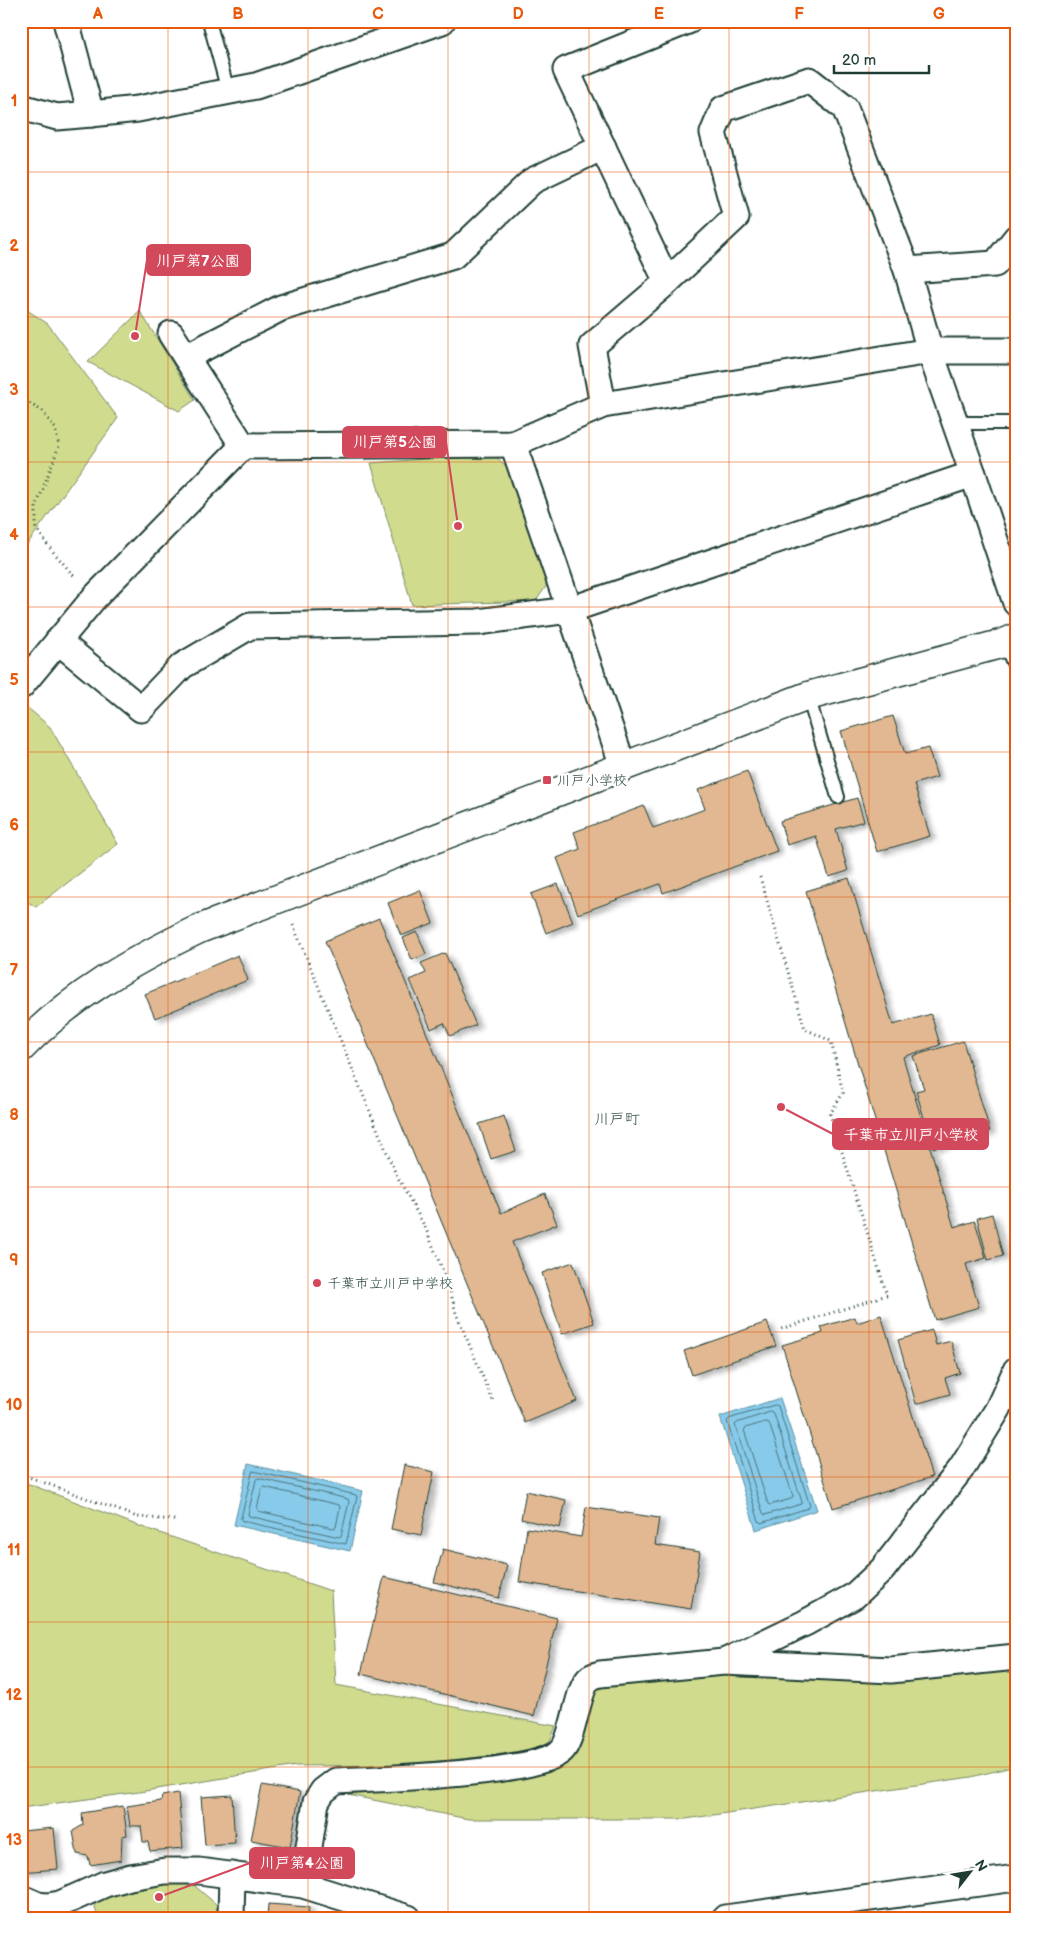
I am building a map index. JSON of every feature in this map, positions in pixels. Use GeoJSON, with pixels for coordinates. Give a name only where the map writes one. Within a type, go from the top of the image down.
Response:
{"type":"FeatureCollection","features":[{"type":"Feature","properties":{"kind":"street"},"geometry":{"type":"LineString","coordinates":[[66,21],[91,114]]}},
{"type":"Feature","properties":{"kind":"street"},"geometry":{"type":"LineString","coordinates":[[21,107],[57,117],[91,114],[138,108],[256,86],[442,21]]}},
{"type":"Feature","properties":{"kind":"street"},"geometry":{"type":"LineString","coordinates":[[667,282],[566,70],[688,21]]}},
{"type":"Feature","properties":{"kind":"street"},"geometry":{"type":"LineString","coordinates":[[603,405],[592,346],[667,282],[736,217],[713,133],[723,109],[809,80],[845,108],[906,270],[930,351],[1016,603]]}},
{"type":"Feature","properties":{"kind":"street"},"geometry":{"type":"LineString","coordinates":[[186,357],[282,308],[453,256],[532,181],[603,147]]}},
{"type":"Feature","properties":{"kind":"street"},"geometry":{"type":"LineString","coordinates":[[906,270],[995,264],[1016,238]]}},
{"type":"Feature","properties":{"kind":"street"},"geometry":{"type":"LineString","coordinates":[[171,334],[243,446]]}},
{"type":"Feature","properties":{"kind":"street"},"geometry":{"type":"LineString","coordinates":[[21,686],[94,598],[243,446],[513,444],[603,405],[930,351],[1016,351]]}},
{"type":"Feature","properties":{"kind":"street"},"geometry":{"type":"LineString","coordinates":[[513,444],[623,766]]}},
{"type":"Feature","properties":{"kind":"street"},"geometry":{"type":"LineString","coordinates":[[58,641],[141,709],[182,666],[250,626],[478,622],[569,610],[973,474]]}},
{"type":"Feature","properties":{"kind":"street"},"geometry":{"type":"LineString","coordinates":[[21,1048],[70,1004],[98,985],[145,955],[199,929],[808,696],[1010,640]]}},
{"type":"Feature","properties":{"kind":"street"},"geometry":{"type":"LineString","coordinates":[[724,1662],[805,1623],[854,1596],[882,1570],[961,1469],[998,1409],[1016,1370]]}},
{"type":"Feature","properties":{"kind":"street"},"geometry":{"type":"LineString","coordinates":[[303,1885],[316,1802],[323,1791],[336,1781],[500,1770],[553,1757],[562,1750],[569,1739],[584,1687],[589,1679],[600,1674],[724,1662],[891,1670],[1016,1657]]}},
{"type":"Feature","properties":{"kind":"street"},"geometry":{"type":"LineString","coordinates":[[26,1907],[60,1904],[105,1884],[130,1877],[165,1871],[199,1871],[303,1885],[408,1918]]}},
{"type":"Feature","properties":{"kind":"street"},"geometry":{"type":"LineString","coordinates":[[231,1918],[232,1875]]}},
{"type":"Feature","properties":{"kind":"street"},"geometry":{"type":"LineString","coordinates":[[724,1918],[1016,1878]]}},
{"type":"Feature","properties":{"kind":"lane"},"geometry":{"type":"LineString","coordinates":[[208,21],[228,91]]}},
{"type":"Feature","properties":{"kind":"lane"},"geometry":{"type":"LineString","coordinates":[[955,423],[1016,423]]}},
{"type":"Feature","properties":{"kind":"lane"},"geometry":{"type":"LineString","coordinates":[[1010,640],[1016,669]]}},
{"type":"Feature","properties":{"kind":"lane"},"geometry":{"type":"LineString","coordinates":[[808,696],[838,798]]}},
{"type":"Feature","properties":{"kind":"path"},"geometry":{"type":"LineString","coordinates":[[21,398],[42,411],[55,428],[59,446],[36,507],[36,528],[49,547],[94,598]]}},
{"type":"Feature","properties":{"kind":"path"},"geometry":{"type":"LineString","coordinates":[[760,877],[805,1029],[831,1041],[843,1092],[830,1114],[887,1295],[778,1330]]}},
{"type":"Feature","properties":{"kind":"path"},"geometry":{"type":"LineString","coordinates":[[290,919],[395,1172],[426,1229],[449,1286],[456,1313],[493,1401]]}},
{"type":"Feature","properties":{"kind":"path"},"geometry":{"type":"LineString","coordinates":[[21,1474],[137,1517],[176,1520]]}},
{"type":"Feature","properties":{"kind":"green space"},"geometry":{"type":"Polygon","coordinates":[[[21,306],[48,324],[118,418],[21,553],[21,306]]]}},
{"type":"Feature","properties":{"kind":"green space"},"geometry":{"type":"Polygon","coordinates":[[[140,311],[195,400],[179,411],[88,362],[140,311]]]}},
{"type":"Feature","properties":{"kind":"green space"},"geometry":{"type":"Polygon","coordinates":[[[493,454],[507,467],[547,585],[536,601],[412,605],[371,463],[493,454]]]}},
{"type":"Feature","properties":{"kind":"green space"},"geometry":{"type":"Polygon","coordinates":[[[21,702],[50,727],[118,844],[36,907],[21,898],[21,702]]]}},
{"type":"Feature","properties":{"kind":"green space"},"geometry":{"type":"Polygon","coordinates":[[[21,1481],[139,1526],[331,1591],[336,1685],[556,1726],[550,1741],[532,1752],[399,1765],[296,1766],[139,1792],[21,1808],[21,1481]]]}},
{"type":"Feature","properties":{"kind":"green space"},"geometry":{"type":"Polygon","coordinates":[[[1016,1665],[1016,1766],[971,1777],[686,1819],[468,1819],[348,1795],[491,1780],[549,1769],[573,1757],[592,1695],[604,1683],[722,1673],[1016,1665]]]}},
{"type":"Feature","properties":{"kind":"green space"},"geometry":{"type":"Polygon","coordinates":[[[189,1881],[217,1905],[217,1918],[98,1918],[94,1903],[125,1891],[189,1881]]]}},
{"type":"Feature","properties":{"kind":"water"},"geometry":{"type":"Polygon","coordinates":[[[780,1398],[817,1510],[756,1530],[720,1417],[780,1398]]]}},
{"type":"Feature","properties":{"kind":"water"},"geometry":{"type":"Polygon","coordinates":[[[248,1464],[363,1491],[350,1551],[234,1525],[248,1464]]]}},
{"type":"Feature","properties":{"kind":"building"},"geometry":{"type":"Polygon","coordinates":[[[893,716],[905,754],[928,748],[937,777],[914,784],[930,836],[877,852],[841,731],[893,716]]]}},
{"type":"Feature","properties":{"kind":"building"},"geometry":{"type":"Polygon","coordinates":[[[747,771],[777,851],[663,893],[660,884],[578,914],[557,858],[580,849],[574,832],[644,806],[653,828],[705,809],[698,790],[747,771]]]}},
{"type":"Feature","properties":{"kind":"building"},"geometry":{"type":"Polygon","coordinates":[[[857,798],[864,821],[836,829],[848,871],[829,877],[816,836],[787,845],[780,821],[857,798]]]}},
{"type":"Feature","properties":{"kind":"building"},"geometry":{"type":"Polygon","coordinates":[[[849,878],[893,1025],[931,1014],[940,1045],[903,1057],[954,1227],[975,1221],[986,1258],[966,1264],[979,1307],[935,1320],[806,891],[849,878]]]}},
{"type":"Feature","properties":{"kind":"building"},"geometry":{"type":"Polygon","coordinates":[[[558,884],[573,922],[546,933],[531,894],[558,884]]]}},
{"type":"Feature","properties":{"kind":"building"},"geometry":{"type":"Polygon","coordinates":[[[420,890],[433,923],[401,936],[388,903],[420,890]]]}},
{"type":"Feature","properties":{"kind":"building"},"geometry":{"type":"Polygon","coordinates":[[[379,918],[501,1213],[545,1194],[557,1224],[512,1242],[577,1401],[525,1423],[325,941],[379,918]]]}},
{"type":"Feature","properties":{"kind":"building"},"geometry":{"type":"Polygon","coordinates":[[[417,932],[426,954],[412,960],[403,938],[417,932]]]}},
{"type":"Feature","properties":{"kind":"building"},"geometry":{"type":"Polygon","coordinates":[[[445,953],[476,1025],[450,1036],[444,1023],[431,1029],[410,980],[426,973],[421,963],[445,953]]]}},
{"type":"Feature","properties":{"kind":"building"},"geometry":{"type":"Polygon","coordinates":[[[238,955],[248,980],[155,1018],[145,994],[238,955]]]}},
{"type":"Feature","properties":{"kind":"building"},"geometry":{"type":"Polygon","coordinates":[[[963,1041],[990,1131],[933,1148],[916,1091],[924,1089],[913,1056],[963,1041]]]}},
{"type":"Feature","properties":{"kind":"building"},"geometry":{"type":"Polygon","coordinates":[[[504,1116],[516,1151],[491,1159],[479,1124],[504,1116]]]}},
{"type":"Feature","properties":{"kind":"building"},"geometry":{"type":"Polygon","coordinates":[[[992,1214],[1003,1256],[988,1260],[977,1218],[992,1214]]]}},
{"type":"Feature","properties":{"kind":"building"},"geometry":{"type":"Polygon","coordinates":[[[573,1262],[594,1323],[562,1334],[542,1273],[573,1262]]]}},
{"type":"Feature","properties":{"kind":"building"},"geometry":{"type":"Polygon","coordinates":[[[881,1315],[932,1477],[833,1508],[782,1345],[823,1333],[821,1327],[855,1317],[857,1323],[881,1315]]]}},
{"type":"Feature","properties":{"kind":"building"},"geometry":{"type":"Polygon","coordinates":[[[767,1322],[776,1346],[692,1375],[684,1351],[767,1322]]]}},
{"type":"Feature","properties":{"kind":"building"},"geometry":{"type":"Polygon","coordinates":[[[932,1330],[936,1345],[951,1341],[960,1373],[945,1378],[950,1394],[916,1404],[898,1340],[932,1330]]]}},
{"type":"Feature","properties":{"kind":"building"},"geometry":{"type":"Polygon","coordinates":[[[404,1465],[434,1472],[421,1535],[391,1529],[404,1465]]]}},
{"type":"Feature","properties":{"kind":"building"},"geometry":{"type":"Polygon","coordinates":[[[526,1491],[566,1500],[560,1528],[521,1519],[526,1491]]]}},
{"type":"Feature","properties":{"kind":"building"},"geometry":{"type":"Polygon","coordinates":[[[586,1507],[659,1518],[655,1545],[700,1552],[691,1609],[519,1582],[527,1528],[581,1537],[586,1507]]]}},
{"type":"Feature","properties":{"kind":"building"},"geometry":{"type":"Polygon","coordinates":[[[443,1549],[507,1565],[499,1598],[434,1582],[443,1549]]]}},
{"type":"Feature","properties":{"kind":"building"},"geometry":{"type":"Polygon","coordinates":[[[384,1577],[557,1618],[534,1716],[361,1674],[384,1577]]]}},
{"type":"Feature","properties":{"kind":"building"},"geometry":{"type":"Polygon","coordinates":[[[262,1785],[300,1792],[290,1847],[251,1840],[262,1785]]]}},
{"type":"Feature","properties":{"kind":"building"},"geometry":{"type":"Polygon","coordinates":[[[1016,1786],[1016,1810],[1013,1787],[1016,1786]]]}},
{"type":"Feature","properties":{"kind":"building"},"geometry":{"type":"Polygon","coordinates":[[[178,1793],[183,1848],[150,1851],[148,1842],[143,1842],[141,1826],[130,1826],[127,1806],[161,1801],[162,1796],[178,1793]]]}},
{"type":"Feature","properties":{"kind":"building"},"geometry":{"type":"Polygon","coordinates":[[[232,1795],[235,1843],[205,1845],[201,1797],[232,1795]]]}},
{"type":"Feature","properties":{"kind":"building"},"geometry":{"type":"Polygon","coordinates":[[[123,1806],[127,1835],[122,1836],[121,1860],[90,1865],[88,1856],[77,1854],[73,1831],[83,1825],[82,1813],[123,1806]]]}},
{"type":"Feature","properties":{"kind":"building"},"geometry":{"type":"Polygon","coordinates":[[[54,1828],[58,1869],[21,1872],[21,1831],[54,1828]]]}},
{"type":"Feature","properties":{"kind":"building"},"geometry":{"type":"Polygon","coordinates":[[[268,1904],[309,1907],[308,1918],[267,1918],[268,1904]]]}},
{"type":"Feature","properties":{"kind":"place","name":"川戸第7公園"},"geometry":{"type":"Point","coordinates":[135,336]}},
{"type":"Feature","properties":{"kind":"place","name":"川戸第5公園"},"geometry":{"type":"Point","coordinates":[458,526]}},
{"type":"Feature","properties":{"kind":"place","name":"川戸小学校"},"geometry":{"type":"Point","coordinates":[547,780]}},
{"type":"Feature","properties":{"kind":"place","name":"千葉市立川戸小学校"},"geometry":{"type":"Point","coordinates":[781,1107]}},
{"type":"Feature","properties":{"kind":"place","name":"千葉市立川戸中学校"},"geometry":{"type":"Point","coordinates":[317,1283]}},
{"type":"Feature","properties":{"kind":"place","name":"川戸第4公園"},"geometry":{"type":"Point","coordinates":[159,1897]}},
{"type":"Feature","properties":{"kind":"district","name":"川戸町"},"geometry":{"type":"Point","coordinates":[617,1119]}}]}
